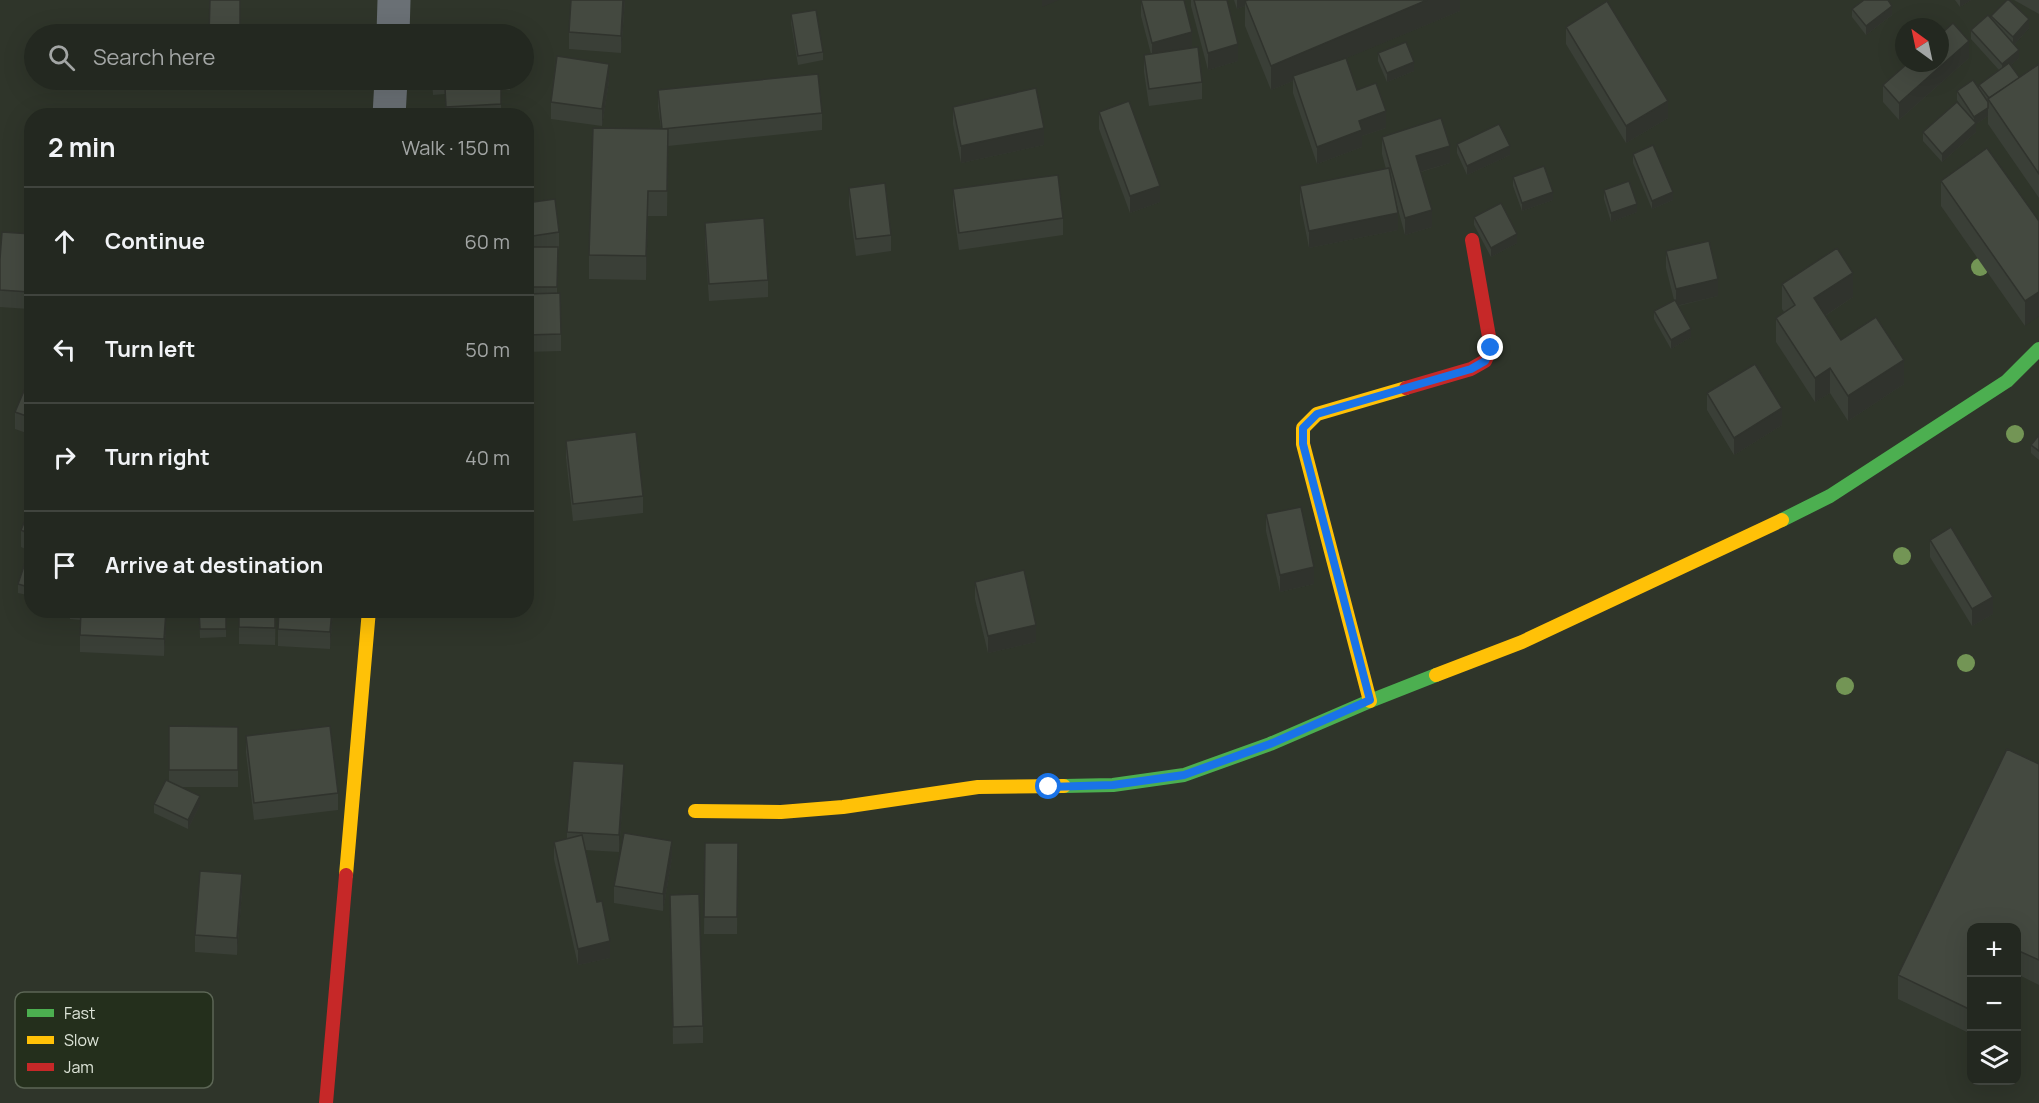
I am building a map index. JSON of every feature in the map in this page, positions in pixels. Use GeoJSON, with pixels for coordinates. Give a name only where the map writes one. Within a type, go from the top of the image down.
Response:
{"type":"FeatureCollection","features":[{"type":"Feature","properties":{"kind":"street"},"geometry":{"type":"LineString","coordinates":[[393,24],[394,0]]}},
{"type":"Feature","properties":{"kind":"street"},"geometry":{"type":"LineString","coordinates":[[389,108],[390,90]]}},
{"type":"Feature","properties":{"kind":"street"},"geometry":{"type":"LineString","coordinates":[[1370,700],[1303,444],[1303,428],[1317,414],[1471,369],[1485,361],[1491,348],[1472,240]]}},
{"type":"Feature","properties":{"kind":"street"},"geometry":{"type":"LineString","coordinates":[[695,811],[780,812],[843,807],[978,787],[1113,785],[1184,775],[1270,744],[1370,700],[1522,642],[1644,583],[1712,554],[1830,496],[2007,381],[2039,349]]}},
{"type":"Feature","properties":{"kind":"street"},"geometry":{"type":"LineString","coordinates":[[326,1103],[368,618]]}},
{"type":"Feature","properties":{"kind":"building"},"geometry":{"type":"Polygon","coordinates":[[[210,0],[240,0],[240,24],[209,24],[210,0]]]}},
{"type":"Feature","properties":{"kind":"building"},"geometry":{"type":"Polygon","coordinates":[[[571,0],[623,0],[621,36],[569,32],[571,0]]]}},
{"type":"Feature","properties":{"kind":"building"},"geometry":{"type":"Polygon","coordinates":[[[1141,0],[1184,0],[1192,32],[1152,43],[1141,0]]]}},
{"type":"Feature","properties":{"kind":"building"},"geometry":{"type":"Polygon","coordinates":[[[1194,0],[1227,0],[1238,44],[1208,53],[1194,0]]]}},
{"type":"Feature","properties":{"kind":"building"},"geometry":{"type":"Polygon","coordinates":[[[1427,0],[1271,66],[1245,1],[1427,0]]]}},
{"type":"Feature","properties":{"kind":"building"},"geometry":{"type":"Polygon","coordinates":[[[1864,0],[1888,0],[1892,6],[1866,26],[1852,9],[1864,0]]]}},
{"type":"Feature","properties":{"kind":"building"},"geometry":{"type":"Polygon","coordinates":[[[2007,0],[2029,19],[2013,37],[1991,16],[2007,0]]]}},
{"type":"Feature","properties":{"kind":"building"},"geometry":{"type":"Polygon","coordinates":[[[1607,1],[1668,101],[1626,126],[1566,27],[1607,1]]]}},
{"type":"Feature","properties":{"kind":"building"},"geometry":{"type":"Polygon","coordinates":[[[816,10],[823,52],[798,56],[791,14],[816,10]]]}},
{"type":"Feature","properties":{"kind":"building"},"geometry":{"type":"Polygon","coordinates":[[[1988,15],[2019,50],[2002,64],[1971,30],[1988,15]]]}},
{"type":"Feature","properties":{"kind":"building"},"geometry":{"type":"Polygon","coordinates":[[[1953,23],[1969,41],[1949,59],[1949,27],[1953,23]]]}},
{"type":"Feature","properties":{"kind":"building"},"geometry":{"type":"Polygon","coordinates":[[[1406,42],[1414,62],[1387,73],[1378,53],[1406,42]]]}},
{"type":"Feature","properties":{"kind":"building"},"geometry":{"type":"Polygon","coordinates":[[[1198,47],[1202,82],[1149,89],[1144,55],[1198,47]]]}},
{"type":"Feature","properties":{"kind":"building"},"geometry":{"type":"Polygon","coordinates":[[[557,56],[609,64],[602,109],[551,102],[557,56]]]}},
{"type":"Feature","properties":{"kind":"building"},"geometry":{"type":"Polygon","coordinates":[[[1346,58],[1357,90],[1376,83],[1386,111],[1359,121],[1362,130],[1317,147],[1293,76],[1346,58]]]}},
{"type":"Feature","properties":{"kind":"building"},"geometry":{"type":"Polygon","coordinates":[[[2009,63],[2020,78],[1989,98],[1979,85],[2009,63]]]}},
{"type":"Feature","properties":{"kind":"building"},"geometry":{"type":"Polygon","coordinates":[[[2039,64],[2039,174],[1988,99],[2039,64]]]}},
{"type":"Feature","properties":{"kind":"building"},"geometry":{"type":"Polygon","coordinates":[[[1898,72],[1934,72],[1899,103],[1883,85],[1898,72]]]}},
{"type":"Feature","properties":{"kind":"building"},"geometry":{"type":"Polygon","coordinates":[[[818,74],[822,113],[662,129],[658,90],[818,74]]]}},
{"type":"Feature","properties":{"kind":"building"},"geometry":{"type":"Polygon","coordinates":[[[1973,80],[1988,102],[1988,108],[1974,117],[1957,91],[1973,80]]]}},
{"type":"Feature","properties":{"kind":"building"},"geometry":{"type":"Polygon","coordinates":[[[1036,88],[1044,128],[961,146],[953,107],[1036,88]]]}},
{"type":"Feature","properties":{"kind":"building"},"geometry":{"type":"Polygon","coordinates":[[[445,90],[501,90],[501,104],[446,107],[445,90]]]}},
{"type":"Feature","properties":{"kind":"building"},"geometry":{"type":"Polygon","coordinates":[[[1129,101],[1160,186],[1130,196],[1099,112],[1129,101]]]}},
{"type":"Feature","properties":{"kind":"building"},"geometry":{"type":"Polygon","coordinates":[[[1957,102],[1976,123],[1942,154],[1923,132],[1957,102]]]}},
{"type":"Feature","properties":{"kind":"building"},"geometry":{"type":"Polygon","coordinates":[[[1441,118],[1450,146],[1416,156],[1432,210],[1405,218],[1382,137],[1441,118]]]}},
{"type":"Feature","properties":{"kind":"building"},"geometry":{"type":"Polygon","coordinates":[[[1499,124],[1510,146],[1467,166],[1457,144],[1499,124]]]}},
{"type":"Feature","properties":{"kind":"building"},"geometry":{"type":"Polygon","coordinates":[[[593,128],[668,129],[667,191],[648,191],[646,256],[589,255],[593,128]]]}},
{"type":"Feature","properties":{"kind":"building"},"geometry":{"type":"Polygon","coordinates":[[[1653,145],[1673,192],[1652,201],[1633,154],[1653,145]]]}},
{"type":"Feature","properties":{"kind":"building"},"geometry":{"type":"Polygon","coordinates":[[[1987,148],[2039,221],[2039,292],[2025,301],[1941,181],[1987,148]]]}},
{"type":"Feature","properties":{"kind":"building"},"geometry":{"type":"Polygon","coordinates":[[[1544,166],[1553,192],[1522,203],[1513,177],[1544,166]]]}},
{"type":"Feature","properties":{"kind":"building"},"geometry":{"type":"Polygon","coordinates":[[[1389,168],[1398,213],[1309,231],[1300,186],[1389,168]]]}},
{"type":"Feature","properties":{"kind":"building"},"geometry":{"type":"Polygon","coordinates":[[[1058,175],[1063,218],[959,233],[953,189],[1058,175]]]}},
{"type":"Feature","properties":{"kind":"building"},"geometry":{"type":"Polygon","coordinates":[[[1629,181],[1637,204],[1611,213],[1604,190],[1629,181]]]}},
{"type":"Feature","properties":{"kind":"building"},"geometry":{"type":"Polygon","coordinates":[[[885,183],[891,235],[856,239],[849,188],[885,183]]]}},
{"type":"Feature","properties":{"kind":"building"},"geometry":{"type":"Polygon","coordinates":[[[555,199],[559,232],[534,236],[534,202],[555,199]]]}},
{"type":"Feature","properties":{"kind":"building"},"geometry":{"type":"Polygon","coordinates":[[[1501,203],[1517,234],[1491,248],[1474,217],[1501,203]]]}},
{"type":"Feature","properties":{"kind":"building"},"geometry":{"type":"Polygon","coordinates":[[[764,218],[768,280],[709,284],[705,223],[764,218]]]}},
{"type":"Feature","properties":{"kind":"building"},"geometry":{"type":"Polygon","coordinates":[[[2,232],[24,233],[24,292],[0,290],[2,232]]]}},
{"type":"Feature","properties":{"kind":"building"},"geometry":{"type":"Polygon","coordinates":[[[1709,241],[1718,279],[1676,289],[1666,251],[1709,241]]]}},
{"type":"Feature","properties":{"kind":"building"},"geometry":{"type":"Polygon","coordinates":[[[534,247],[558,247],[557,287],[534,287],[534,247]]]}},
{"type":"Feature","properties":{"kind":"building"},"geometry":{"type":"Polygon","coordinates":[[[1837,248],[1853,273],[1814,298],[1841,340],[1876,317],[1904,360],[1848,396],[1830,368],[1815,378],[1776,318],[1795,305],[1782,284],[1837,248]]]}},
{"type":"Feature","properties":{"kind":"building"},"geometry":{"type":"Polygon","coordinates":[[[560,293],[561,334],[534,335],[534,294],[560,293]]]}},
{"type":"Feature","properties":{"kind":"building"},"geometry":{"type":"Polygon","coordinates":[[[1675,300],[1691,329],[1671,340],[1654,311],[1675,300]]]}},
{"type":"Feature","properties":{"kind":"building"},"geometry":{"type":"Polygon","coordinates":[[[1755,364],[1782,408],[1734,438],[1707,393],[1755,364]]]}},
{"type":"Feature","properties":{"kind":"building"},"geometry":{"type":"Polygon","coordinates":[[[24,391],[24,415],[15,412],[24,391]]]}},
{"type":"Feature","properties":{"kind":"building"},"geometry":{"type":"Polygon","coordinates":[[[636,432],[643,496],[573,504],[566,441],[636,432]]]}},
{"type":"Feature","properties":{"kind":"building"},"geometry":{"type":"Polygon","coordinates":[[[2039,435],[2039,451],[2031,445],[2039,435]]]}},
{"type":"Feature","properties":{"kind":"building"},"geometry":{"type":"Polygon","coordinates":[[[1301,507],[1314,567],[1280,575],[1266,514],[1301,507]]]}},
{"type":"Feature","properties":{"kind":"building"},"geometry":{"type":"Polygon","coordinates":[[[1951,527],[1993,597],[1972,609],[1930,540],[1951,527]]]}},
{"type":"Feature","properties":{"kind":"building"},"geometry":{"type":"Polygon","coordinates":[[[24,566],[24,586],[18,584],[24,566]]]}},
{"type":"Feature","properties":{"kind":"building"},"geometry":{"type":"Polygon","coordinates":[[[1024,570],[1036,625],[988,636],[975,582],[1024,570]]]}},
{"type":"Feature","properties":{"kind":"building"},"geometry":{"type":"Polygon","coordinates":[[[81,618],[166,618],[164,639],[80,635],[81,618]]]}},
{"type":"Feature","properties":{"kind":"building"},"geometry":{"type":"Polygon","coordinates":[[[199,618],[226,618],[226,629],[200,629],[199,618]]]}},
{"type":"Feature","properties":{"kind":"building"},"geometry":{"type":"Polygon","coordinates":[[[239,618],[275,618],[275,628],[239,627],[239,618]]]}},
{"type":"Feature","properties":{"kind":"building"},"geometry":{"type":"Polygon","coordinates":[[[279,618],[331,618],[330,632],[278,629],[279,618]]]}},
{"type":"Feature","properties":{"kind":"building"},"geometry":{"type":"Polygon","coordinates":[[[169,726],[238,727],[238,770],[169,770],[169,726]]]}},
{"type":"Feature","properties":{"kind":"building"},"geometry":{"type":"Polygon","coordinates":[[[330,726],[338,793],[254,803],[246,736],[330,726]]]}},
{"type":"Feature","properties":{"kind":"building"},"geometry":{"type":"Polygon","coordinates":[[[2007,749],[2039,764],[2039,960],[2021,952],[2021,923],[1967,923],[1967,1008],[1898,975],[2007,749]]]}},
{"type":"Feature","properties":{"kind":"building"},"geometry":{"type":"Polygon","coordinates":[[[573,761],[624,764],[619,835],[567,832],[573,761]]]}},
{"type":"Feature","properties":{"kind":"building"},"geometry":{"type":"Polygon","coordinates":[[[166,780],[200,796],[188,820],[154,804],[166,780]]]}},
{"type":"Feature","properties":{"kind":"building"},"geometry":{"type":"Polygon","coordinates":[[[624,833],[672,841],[663,894],[614,886],[624,833]]]}},
{"type":"Feature","properties":{"kind":"building"},"geometry":{"type":"Polygon","coordinates":[[[582,835],[597,902],[602,901],[610,941],[578,949],[554,842],[582,835]]]}},
{"type":"Feature","properties":{"kind":"building"},"geometry":{"type":"Polygon","coordinates":[[[705,843],[738,843],[737,917],[704,917],[705,843]]]}},
{"type":"Feature","properties":{"kind":"building"},"geometry":{"type":"Polygon","coordinates":[[[200,871],[242,874],[237,938],[195,935],[200,871]]]}},
{"type":"Feature","properties":{"kind":"building"},"geometry":{"type":"Polygon","coordinates":[[[699,894],[703,1026],[673,1027],[670,895],[699,894]]]}},
{"type":"Feature","properties":{"kind":"traffic: fast"},"geometry":{"type":"LineString","coordinates":[[1782,520],[1830,496],[2007,381],[2039,349]]}},
{"type":"Feature","properties":{"kind":"traffic: fast"},"geometry":{"type":"LineString","coordinates":[[1064,786],[1113,785],[1184,775],[1270,744],[1436,675]]}},
{"type":"Feature","properties":{"kind":"traffic: slow"},"geometry":{"type":"LineString","coordinates":[[1370,701],[1303,444],[1303,428],[1317,414],[1406,388]]}},
{"type":"Feature","properties":{"kind":"traffic: slow"},"geometry":{"type":"LineString","coordinates":[[1436,675],[1522,642],[1782,520]]}},
{"type":"Feature","properties":{"kind":"traffic: slow"},"geometry":{"type":"LineString","coordinates":[[346,875],[368,618]]}},
{"type":"Feature","properties":{"kind":"traffic: slow"},"geometry":{"type":"LineString","coordinates":[[695,811],[781,812],[843,807],[978,787],[1064,786]]}},
{"type":"Feature","properties":{"kind":"traffic: jam"},"geometry":{"type":"LineString","coordinates":[[1406,388],[1471,369],[1485,361],[1491,348],[1472,240]]}},
{"type":"Feature","properties":{"kind":"traffic: jam"},"geometry":{"type":"LineString","coordinates":[[326,1103],[346,875]]}},
{"type":"Feature","properties":{"kind":"route"},"geometry":{"type":"LineString","coordinates":[[1049,787],[1113,785],[1184,775],[1270,744],[1370,700],[1303,444],[1303,428],[1317,414],[1471,369],[1485,361],[1491,348]]}}]}
